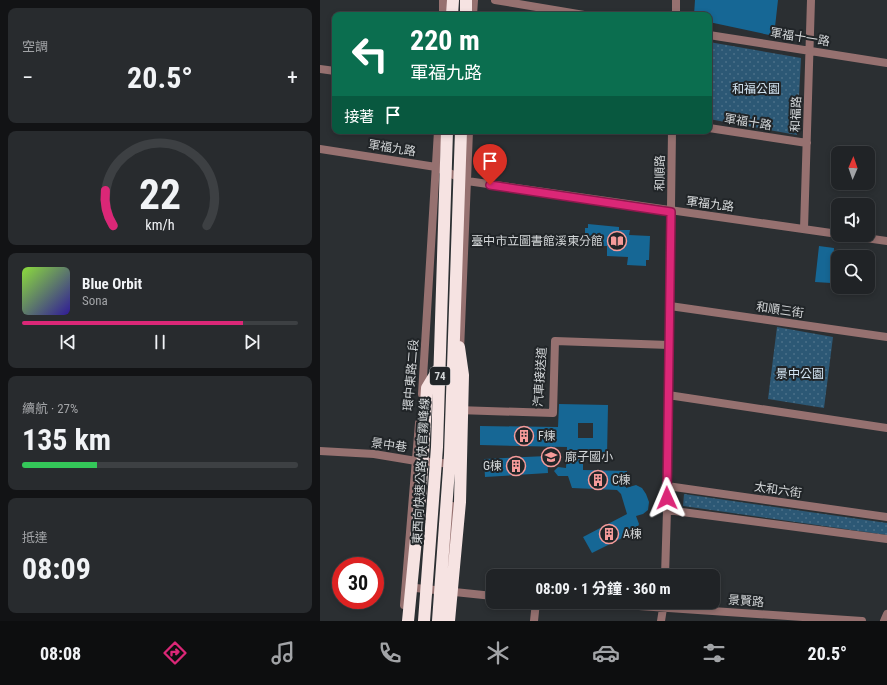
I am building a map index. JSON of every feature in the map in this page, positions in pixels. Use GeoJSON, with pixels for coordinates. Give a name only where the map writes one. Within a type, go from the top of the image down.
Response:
{"type":"FeatureCollection","features":[{"type":"Feature","properties":{"kind":"highway"},"geometry":{"type":"LineString","coordinates":[[452,12],[453,0]]}},
{"type":"Feature","properties":{"kind":"highway"},"geometry":{"type":"LineString","coordinates":[[466,0],[466,12]]}},
{"type":"Feature","properties":{"kind":"highway","name":"東西向快速公路 快官霧峰線"},"geometry":{"type":"LineString","coordinates":[[424,621],[435,479],[448,134]]}},
{"type":"Feature","properties":{"kind":"highway","name":"74"},"geometry":{"type":"LineString","coordinates":[[438,621],[450,455],[461,134]]}},
{"type":"Feature","properties":{"kind":"highway"},"geometry":{"type":"LineString","coordinates":[[450,621],[460,502],[463,375],[454,316]]}},
{"type":"Feature","properties":{"kind":"highway"},"geometry":{"type":"LineString","coordinates":[[408,621],[428,388],[440,367]]}},
{"type":"Feature","properties":{"kind":"street"},"geometry":{"type":"LineString","coordinates":[[443,0],[443,12]]}},
{"type":"Feature","properties":{"kind":"street"},"geometry":{"type":"LineString","coordinates":[[473,12],[474,0]]}},
{"type":"Feature","properties":{"kind":"street"},"geometry":{"type":"LineString","coordinates":[[495,0],[566,12]]}},
{"type":"Feature","properties":{"kind":"street"},"geometry":{"type":"LineString","coordinates":[[676,0],[676,12]]}},
{"type":"Feature","properties":{"kind":"street","name":"和福路"},"geometry":{"type":"LineString","coordinates":[[804,229],[811,0]]}},
{"type":"Feature","properties":{"kind":"street","name":"軍福十一路"},"geometry":{"type":"LineString","coordinates":[[712,35],[887,63]]}},
{"type":"Feature","properties":{"kind":"street"},"geometry":{"type":"LineString","coordinates":[[320,69],[332,71]]}},
{"type":"Feature","properties":{"kind":"street","name":"軍福十路"},"geometry":{"type":"LineString","coordinates":[[712,128],[807,143]]}},
{"type":"Feature","properties":{"kind":"street","name":"環中東路二段"},"geometry":{"type":"LineString","coordinates":[[402,621],[426,341],[438,134]]}},
{"type":"Feature","properties":{"kind":"street"},"geometry":{"type":"LineString","coordinates":[[443,621],[447,592],[455,464],[469,134]]}},
{"type":"Feature","properties":{"kind":"street","name":"和順路"},"geometry":{"type":"LineString","coordinates":[[665,569],[672,134]]}},
{"type":"Feature","properties":{"kind":"street","name":"軍福九路"},"geometry":{"type":"LineString","coordinates":[[320,149],[436,167],[467,182],[671,212],[831,233]]}},
{"type":"Feature","properties":{"kind":"street"},"geometry":{"type":"LineString","coordinates":[[875,240],[887,242]]}},
{"type":"Feature","properties":{"kind":"street","name":"和順三街"},"geometry":{"type":"LineString","coordinates":[[670,306],[887,336]]}},
{"type":"Feature","properties":{"kind":"street","name":"汽車接送道"},"geometry":{"type":"LineString","coordinates":[[457,410],[553,413],[555,341],[669,345]]}},
{"type":"Feature","properties":{"kind":"street"},"geometry":{"type":"LineString","coordinates":[[668,395],[887,428]]}},
{"type":"Feature","properties":{"kind":"street","name":"景中巷"},"geometry":{"type":"LineString","coordinates":[[320,450],[374,454],[416,461],[455,464]]}},
{"type":"Feature","properties":{"kind":"street","name":"太和六街"},"geometry":{"type":"LineString","coordinates":[[667,486],[887,517]]}},
{"type":"Feature","properties":{"kind":"street"},"geometry":{"type":"LineString","coordinates":[[667,510],[887,539]]}},
{"type":"Feature","properties":{"kind":"street"},"geometry":{"type":"LineString","coordinates":[[405,587],[486,595]]}},
{"type":"Feature","properties":{"kind":"street"},"geometry":{"type":"LineString","coordinates":[[447,592],[450,621]]}},
{"type":"Feature","properties":{"kind":"street"},"geometry":{"type":"LineString","coordinates":[[534,621],[535,609]]}},
{"type":"Feature","properties":{"kind":"street"},"geometry":{"type":"LineString","coordinates":[[661,621],[663,609]]}},
{"type":"Feature","properties":{"kind":"street","name":"景賢路"},"geometry":{"type":"LineString","coordinates":[[714,609],[862,621]]}},
{"type":"Feature","properties":{"kind":"street"},"geometry":{"type":"LineString","coordinates":[[884,621],[887,614]]}},
{"type":"Feature","properties":{"kind":"green space","name":"和福公園"},"geometry":{"type":"Polygon","coordinates":[[[712,43],[801,58],[797,135],[712,120],[712,43]]]}},
{"type":"Feature","properties":{"kind":"green space","name":"景中公園"},"geometry":{"type":"Polygon","coordinates":[[[777,327],[833,337],[824,408],[768,399],[777,327]]]}},
{"type":"Feature","properties":{"kind":"green space"},"geometry":{"type":"Polygon","coordinates":[[[684,494],[887,523],[887,535],[683,506],[684,494]]]}},
{"type":"Feature","properties":{"kind":"building"},"geometry":{"type":"Polygon","coordinates":[[[695,0],[778,0],[774,36],[712,23],[712,12],[694,12],[695,0]]]}},
{"type":"Feature","properties":{"kind":"building","name":"臺中市立圖書館溪東分館"},"geometry":{"type":"Polygon","coordinates":[[[588,224],[619,227],[619,230],[630,230],[629,235],[650,236],[649,260],[646,260],[646,266],[627,265],[628,257],[607,256],[607,246],[585,246],[585,228],[588,228],[588,224]]]}},
{"type":"Feature","properties":{"kind":"building"},"geometry":{"type":"Polygon","coordinates":[[[819,246],[834,248],[834,250],[831,250],[831,283],[815,282],[819,246]]]}},
{"type":"Feature","properties":{"kind":"building"},"geometry":{"type":"Polygon","coordinates":[[[559,404],[608,405],[607,456],[583,456],[583,470],[627,471],[626,488],[636,485],[642,488],[649,502],[648,510],[643,514],[636,516],[639,524],[636,531],[592,553],[583,537],[627,514],[621,494],[617,490],[572,488],[568,476],[558,476],[554,471],[558,467],[566,468],[567,447],[480,445],[480,426],[558,427],[559,404]],[[578,423],[578,438],[593,438],[593,423],[578,423]]]}},
{"type":"Feature","properties":{"kind":"building","name":"G棟"},"geometry":{"type":"Polygon","coordinates":[[[547,456],[548,473],[485,477],[484,459],[547,456]]]}},
{"type":"Feature","properties":{"kind":"place","name":"臺中市立圖書館溪東分館"},"geometry":{"type":"Point","coordinates":[617,241]}},
{"type":"Feature","properties":{"kind":"place","name":"F棟"},"geometry":{"type":"Point","coordinates":[524,436]}},
{"type":"Feature","properties":{"kind":"place","name":"廍子國小"},"geometry":{"type":"Point","coordinates":[551,457]}},
{"type":"Feature","properties":{"kind":"place","name":"G棟"},"geometry":{"type":"Point","coordinates":[516,466]}},
{"type":"Feature","properties":{"kind":"place","name":"C棟"},"geometry":{"type":"Point","coordinates":[598,480]}},
{"type":"Feature","properties":{"kind":"place","name":"A棟"},"geometry":{"type":"Point","coordinates":[609,534]}},
{"type":"Feature","properties":{"kind":"route"},"geometry":{"type":"LineString","coordinates":[[490,185],[671,212],[667,498]]}}]}
